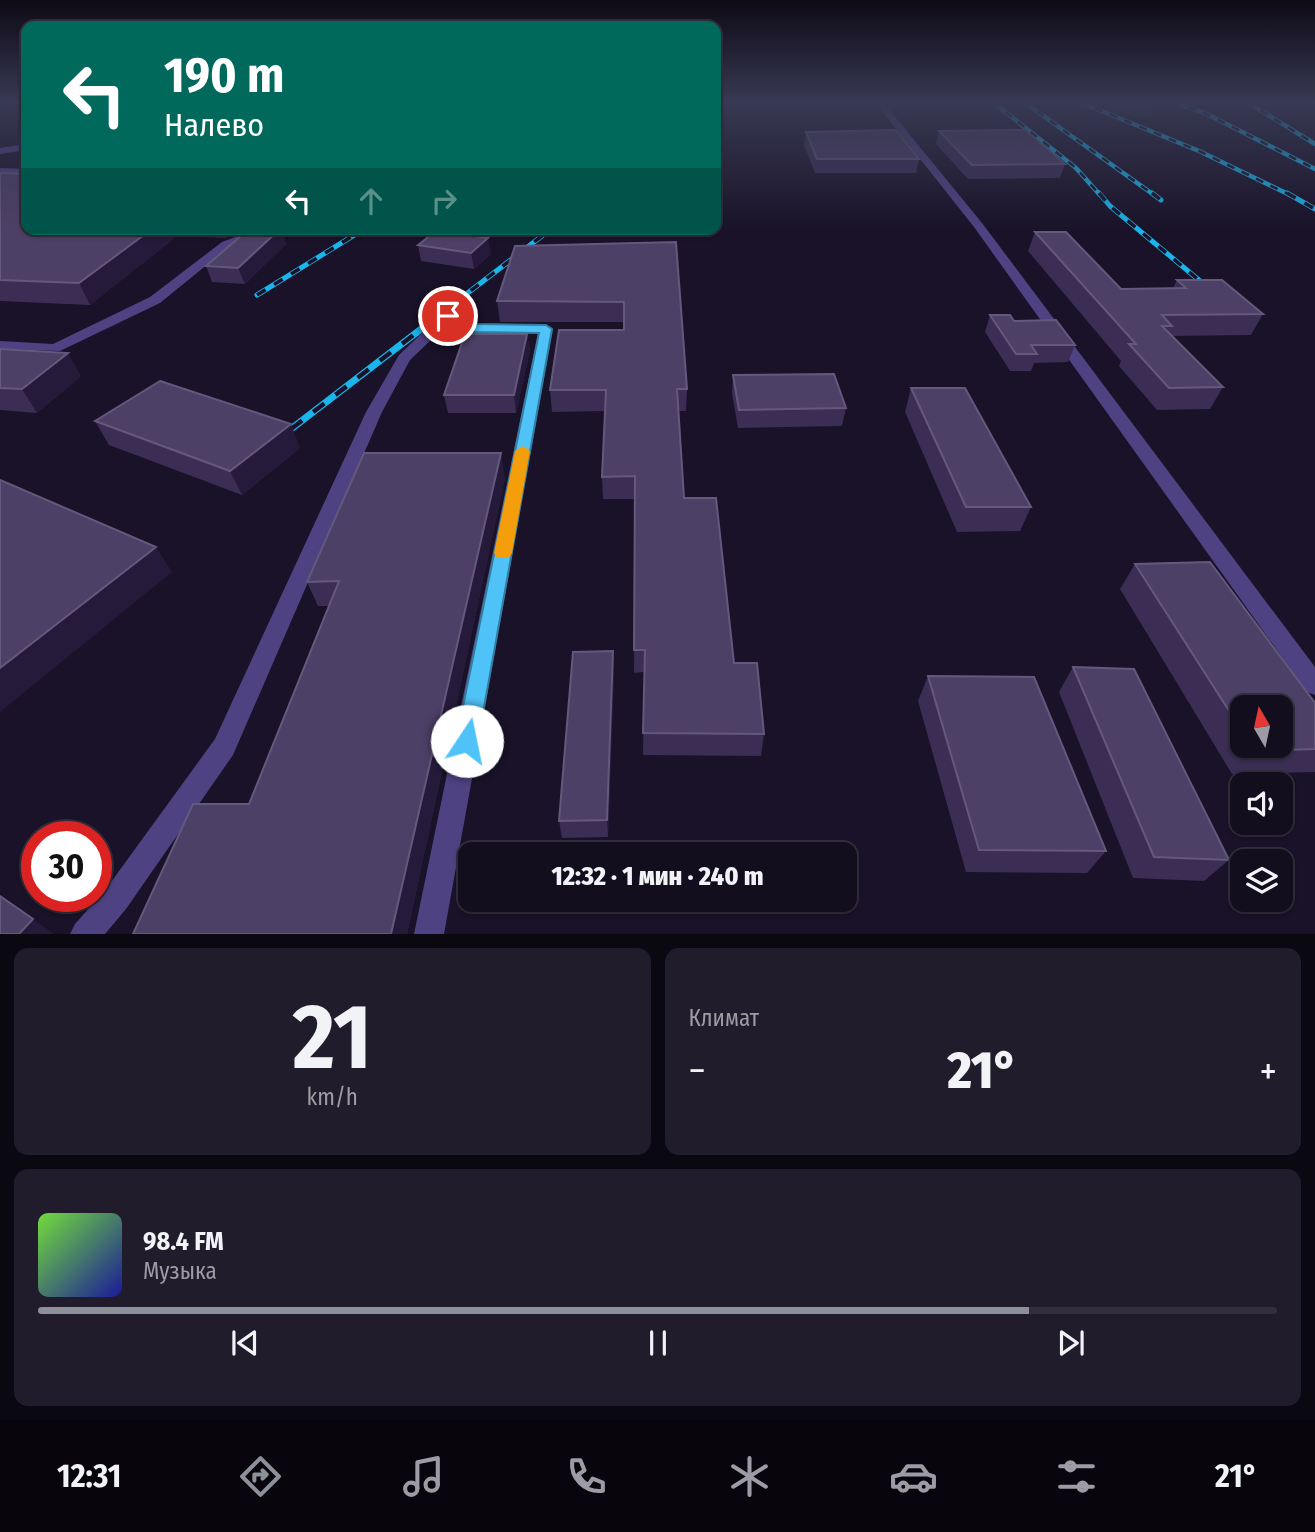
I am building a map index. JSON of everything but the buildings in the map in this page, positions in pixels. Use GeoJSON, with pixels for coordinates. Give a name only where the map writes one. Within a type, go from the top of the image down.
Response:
{"type":"FeatureCollection","features":[{"type":"Feature","properties":{"kind":"street"},"geometry":{"type":"LineString","coordinates":[[914,146],[986,236],[1315,685]]}},
{"type":"Feature","properties":{"kind":"street"},"geometry":{"type":"LineString","coordinates":[[0,151],[21,149]]}},
{"type":"Feature","properties":{"kind":"street"},"geometry":{"type":"LineString","coordinates":[[0,171],[21,172]]}},
{"type":"Feature","properties":{"kind":"street"},"geometry":{"type":"LineString","coordinates":[[0,345],[55,348],[155,300],[226,244],[251,235]]}},
{"type":"Feature","properties":{"kind":"street"},"geometry":{"type":"LineString","coordinates":[[86,933],[116,899],[224,747],[374,412],[404,358],[448,316],[475,328],[546,329],[429,933]]}},
{"type":"Feature","properties":{"kind":"railway"},"geometry":{"type":"LineString","coordinates":[[1048,146],[1076,168],[1100,195]]}},
{"type":"Feature","properties":{"kind":"railway"},"geometry":{"type":"LineString","coordinates":[[1085,146],[1154,195]]}},
{"type":"Feature","properties":{"kind":"railway"},"geometry":{"type":"LineString","coordinates":[[1186,146],[1290,195]]}},
{"type":"Feature","properties":{"kind":"railway"},"geometry":{"type":"LineString","coordinates":[[1269,146],[1315,169]]}},
{"type":"Feature","properties":{"kind":"railway"},"geometry":{"type":"LineString","coordinates":[[1099,193],[1110,206],[1206,286]]}},
{"type":"Feature","properties":{"kind":"railway"},"geometry":{"type":"LineString","coordinates":[[1152,193],[1161,200]]}},
{"type":"Feature","properties":{"kind":"railway"},"geometry":{"type":"LineString","coordinates":[[1287,193],[1315,209]]}},
{"type":"Feature","properties":{"kind":"railway"},"geometry":{"type":"LineString","coordinates":[[257,295],[354,235]]}},
{"type":"Feature","properties":{"kind":"railway"},"geometry":{"type":"LineString","coordinates":[[439,315],[543,235]]}},
{"type":"Feature","properties":{"kind":"railway"},"geometry":{"type":"LineString","coordinates":[[291,429],[442,313]]}},
{"type":"Feature","properties":{"kind":"slow traffic"},"geometry":{"type":"LineString","coordinates":[[503,553],[523,451]]}},
{"type":"Feature","properties":{"kind":"route"},"geometry":{"type":"LineString","coordinates":[[448,316],[475,328],[546,329],[467,741]]}}]}
